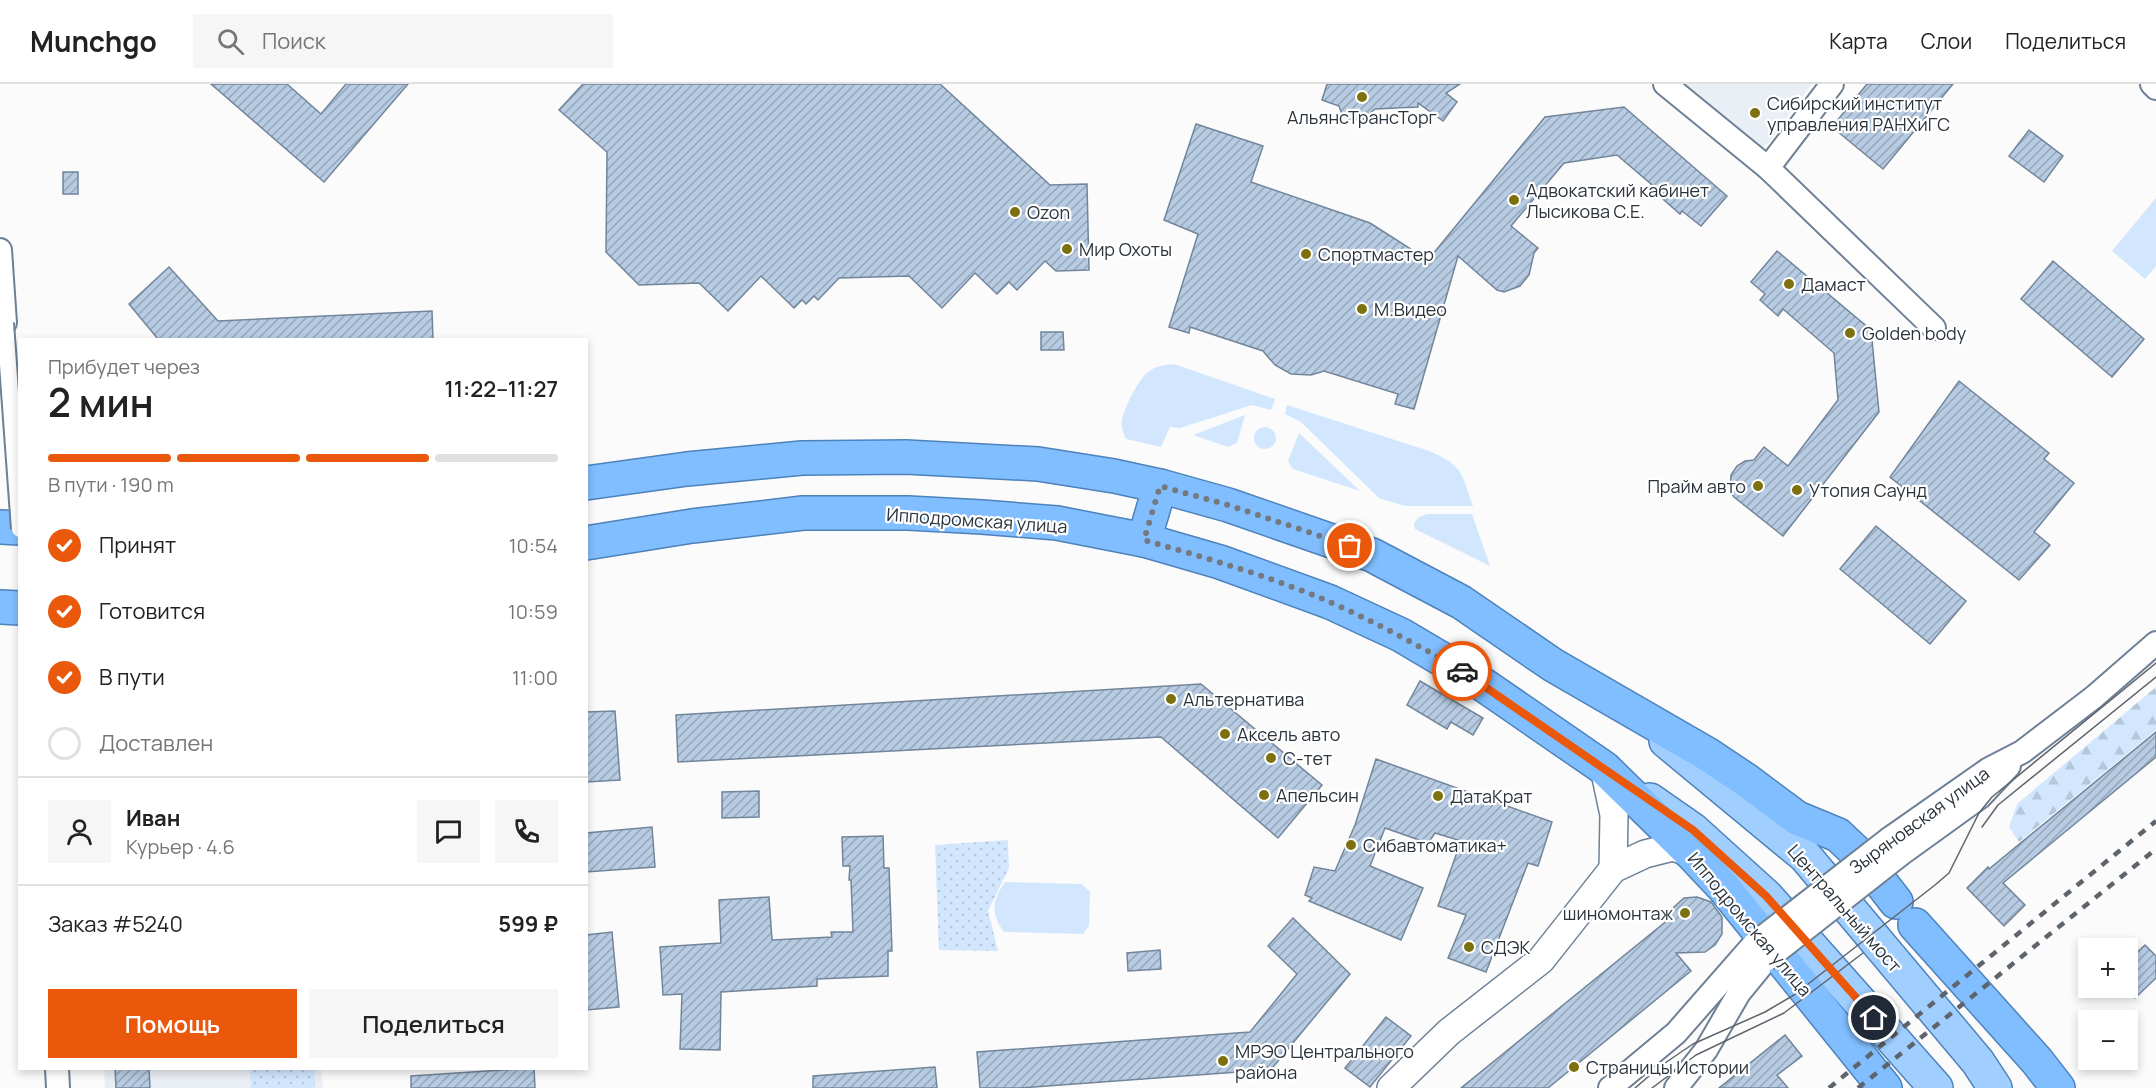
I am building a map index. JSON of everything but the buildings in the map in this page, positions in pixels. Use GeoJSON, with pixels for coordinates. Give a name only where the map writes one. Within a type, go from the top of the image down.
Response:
{"type":"FeatureCollection","features":[{"type":"Feature","properties":{"kind":"highway"},"geometry":{"type":"LineString","coordinates":[[588,483],[687,469],[802,458],[906,457],[1038,464],[1114,476],[1228,505],[1372,555],[1461,602],[1553,665],[1707,754],[1797,819],[1838,835],[1856,852]]}},
{"type":"Feature","properties":{"kind":"highway"},"geometry":{"type":"LineString","coordinates":[[1144,540],[1160,486]]}},
{"type":"Feature","properties":{"kind":"highway","name":"Ипподромская улица"},"geometry":{"type":"LineString","coordinates":[[588,543],[703,524],[803,513],[908,513],[1057,523],[1144,540],[1220,562],[1330,602],[1401,635],[1472,677],[1604,768],[1724,888],[1886,1088]]}},
{"type":"Feature","properties":{"kind":"highway"},"geometry":{"type":"LineString","coordinates":[[0,526],[18,528]]}},
{"type":"Feature","properties":{"kind":"highway"},"geometry":{"type":"LineString","coordinates":[[0,608],[18,608]]}},
{"type":"Feature","properties":{"kind":"highway"},"geometry":{"type":"LineString","coordinates":[[1897,902],[2058,1088]]}},
{"type":"Feature","properties":{"kind":"main road","name":"Центральный мост"},"geometry":{"type":"LineString","coordinates":[[1619,702],[1805,856],[1978,1062],[1995,1088]]}},
{"type":"Feature","properties":{"kind":"main road"},"geometry":{"type":"LineString","coordinates":[[1604,768],[1693,830],[1766,896],[1936,1088]]}},
{"type":"Feature","properties":{"kind":"street"},"geometry":{"type":"LineString","coordinates":[[1665,84],[1767,168],[1934,328]]}},
{"type":"Feature","properties":{"kind":"street"},"geometry":{"type":"LineString","coordinates":[[1767,168],[1832,84]]}},
{"type":"Feature","properties":{"kind":"street"},"geometry":{"type":"LineString","coordinates":[[2152,84],[2156,88]]}},
{"type":"Feature","properties":{"kind":"street"},"geometry":{"type":"LineString","coordinates":[[0,250],[18,501]]}},
{"type":"Feature","properties":{"kind":"street","name":"Зыряновская улица"},"geometry":{"type":"LineString","coordinates":[[1610,1088],[1676,1033],[1760,952],[1989,769],[2022,752],[2094,697],[2156,643]]}},
{"type":"Feature","properties":{"kind":"street"},"geometry":{"type":"LineString","coordinates":[[1604,768],[1614,815],[1612,869]]}},
{"type":"Feature","properties":{"kind":"street"},"geometry":{"type":"LineString","coordinates":[[1391,1088],[1449,1032],[1541,960],[1612,869],[1645,854],[1673,847],[1691,853]]}},
{"type":"Feature","properties":{"kind":"street","name":"Зыряновская улица"},"geometry":{"type":"LineString","coordinates":[[1676,1088],[1706,1050],[1760,952]]}},
{"type":"Feature","properties":{"kind":"street"},"geometry":{"type":"LineString","coordinates":[[57,1070],[58,1088]]}},
{"type":"Feature","properties":{"kind":"shaded area","name":"Сибирский институт управления РАНХиГС"},"geometry":{"type":"Polygon","coordinates":[[[1685,84],[1812,84],[1769,142],[1761,148],[1685,84]]]}},
{"type":"Feature","properties":{"kind":"shaded area"},"geometry":{"type":"Polygon","coordinates":[[[104,1070],[321,1070],[323,1088],[105,1088],[104,1070]]]}},
{"type":"Feature","properties":{"kind":"green space"},"geometry":{"type":"Polygon","coordinates":[[[2156,198],[2156,266],[2145,279],[2112,251],[2156,198]]]}},
{"type":"Feature","properties":{"kind":"green space"},"geometry":{"type":"Polygon","coordinates":[[[1174,364],[1275,399],[1271,410],[1252,405],[1180,428],[1170,427],[1161,447],[1126,439],[1122,430],[1122,420],[1128,402],[1140,382],[1153,369],[1174,364]]]}},
{"type":"Feature","properties":{"kind":"green space"},"geometry":{"type":"Polygon","coordinates":[[[1287,405],[1440,456],[1460,472],[1473,506],[1405,506],[1379,498],[1301,422],[1285,414],[1287,405]]]}},
{"type":"Feature","properties":{"kind":"green space"},"geometry":{"type":"Polygon","coordinates":[[[1245,415],[1237,443],[1228,447],[1193,435],[1245,415]]]}},
{"type":"Feature","properties":{"kind":"green space"},"geometry":{"type":"Polygon","coordinates":[[[1261,427],[1269,427],[1276,434],[1276,442],[1269,449],[1261,449],[1254,442],[1254,434],[1261,427]]]}},
{"type":"Feature","properties":{"kind":"green space"},"geometry":{"type":"Polygon","coordinates":[[[1299,433],[1360,491],[1293,469],[1288,461],[1299,433]]]}},
{"type":"Feature","properties":{"kind":"green space"},"geometry":{"type":"Polygon","coordinates":[[[1427,514],[1472,514],[1490,566],[1415,529],[1414,523],[1419,517],[1427,514]]]}},
{"type":"Feature","properties":{"kind":"green space"},"geometry":{"type":"Polygon","coordinates":[[[2156,687],[2156,730],[2019,842],[2009,827],[2017,804],[2156,687]]]}},
{"type":"Feature","properties":{"kind":"green space"},"geometry":{"type":"Polygon","coordinates":[[[1008,840],[1009,868],[988,911],[998,951],[939,950],[935,845],[1008,840]]]}},
{"type":"Feature","properties":{"kind":"green space"},"geometry":{"type":"Polygon","coordinates":[[[1005,882],[1082,884],[1090,892],[1089,926],[1083,934],[1004,932],[996,919],[994,907],[997,895],[1005,882]]]}},
{"type":"Feature","properties":{"kind":"green space"},"geometry":{"type":"Polygon","coordinates":[[[250,1070],[314,1070],[315,1088],[251,1088],[250,1070]]]}},
{"type":"Feature","properties":{"kind":"tram line"},"geometry":{"type":"LineString","coordinates":[[1635,1088],[1662,1065],[1693,1044],[1765,1012],[1794,995],[1935,885],[1949,873],[1979,813],[1992,797],[2156,663]]}},
{"type":"Feature","properties":{"kind":"tram line"},"geometry":{"type":"LineString","coordinates":[[1982,827],[1998,805],[2156,677]]}},
{"type":"Feature","properties":{"kind":"tram line"},"geometry":{"type":"LineString","coordinates":[[1652,1088],[1696,1055],[1784,1013],[1863,953]]}},
{"type":"Feature","properties":{"kind":"railway"},"geometry":{"type":"LineString","coordinates":[[1829,1088],[2156,821]]}},
{"type":"Feature","properties":{"kind":"railway"},"geometry":{"type":"LineString","coordinates":[[1858,1088],[2156,849]]}},
{"type":"Feature","properties":{"kind":"way so far"},"geometry":{"type":"LineString","coordinates":[[1350,546],[1228,505],[1160,486],[1144,540],[1220,562],[1330,602],[1401,635],[1462,671]]}},
{"type":"Feature","properties":{"kind":"place","name":"АльянсТрансТорг"},"geometry":{"type":"Point","coordinates":[1362,97]}},
{"type":"Feature","properties":{"kind":"place","name":"Сибирский институт управления РАНХиГС"},"geometry":{"type":"Point","coordinates":[1755,113]}},
{"type":"Feature","properties":{"kind":"place","name":"Адвокатский кабинет Лысикова С.Е."},"geometry":{"type":"Point","coordinates":[1514,200]}},
{"type":"Feature","properties":{"kind":"place","name":"Ozon"},"geometry":{"type":"Point","coordinates":[1015,212]}},
{"type":"Feature","properties":{"kind":"place","name":"Мир Охоты"},"geometry":{"type":"Point","coordinates":[1067,249]}},
{"type":"Feature","properties":{"kind":"place","name":"Спортмастер"},"geometry":{"type":"Point","coordinates":[1306,254]}},
{"type":"Feature","properties":{"kind":"place","name":"Дамаст"},"geometry":{"type":"Point","coordinates":[1789,284]}},
{"type":"Feature","properties":{"kind":"place","name":"М.Видео"},"geometry":{"type":"Point","coordinates":[1362,309]}},
{"type":"Feature","properties":{"kind":"place","name":"Golden body"},"geometry":{"type":"Point","coordinates":[1850,333]}},
{"type":"Feature","properties":{"kind":"place","name":"Прайм авто"},"geometry":{"type":"Point","coordinates":[1758,486]}},
{"type":"Feature","properties":{"kind":"place","name":"Утопия Саунд"},"geometry":{"type":"Point","coordinates":[1797,490]}},
{"type":"Feature","properties":{"kind":"place","name":"Альтернатива"},"geometry":{"type":"Point","coordinates":[1171,699]}},
{"type":"Feature","properties":{"kind":"place","name":"Аксель авто"},"geometry":{"type":"Point","coordinates":[1225,734]}},
{"type":"Feature","properties":{"kind":"place","name":"С-тет"},"geometry":{"type":"Point","coordinates":[1271,758]}},
{"type":"Feature","properties":{"kind":"place","name":"Апельсин"},"geometry":{"type":"Point","coordinates":[1264,795]}},
{"type":"Feature","properties":{"kind":"place","name":"ДатаКрат"},"geometry":{"type":"Point","coordinates":[1438,796]}},
{"type":"Feature","properties":{"kind":"place","name":"Сибавтоматика+"},"geometry":{"type":"Point","coordinates":[1351,845]}},
{"type":"Feature","properties":{"kind":"place","name":"шиномонтаж"},"geometry":{"type":"Point","coordinates":[1685,913]}},
{"type":"Feature","properties":{"kind":"place","name":"СДЭК"},"geometry":{"type":"Point","coordinates":[1469,947]}},
{"type":"Feature","properties":{"kind":"place","name":"МРЭО Центрального района"},"geometry":{"type":"Point","coordinates":[1223,1061]}},
{"type":"Feature","properties":{"kind":"place","name":"Страницы Истории"},"geometry":{"type":"Point","coordinates":[1574,1067]}},
{"type":"Feature","properties":{"kind":"route"},"geometry":{"type":"LineString","coordinates":[[1462,671],[1693,830],[1766,896],[1874,1018]]}}]}
